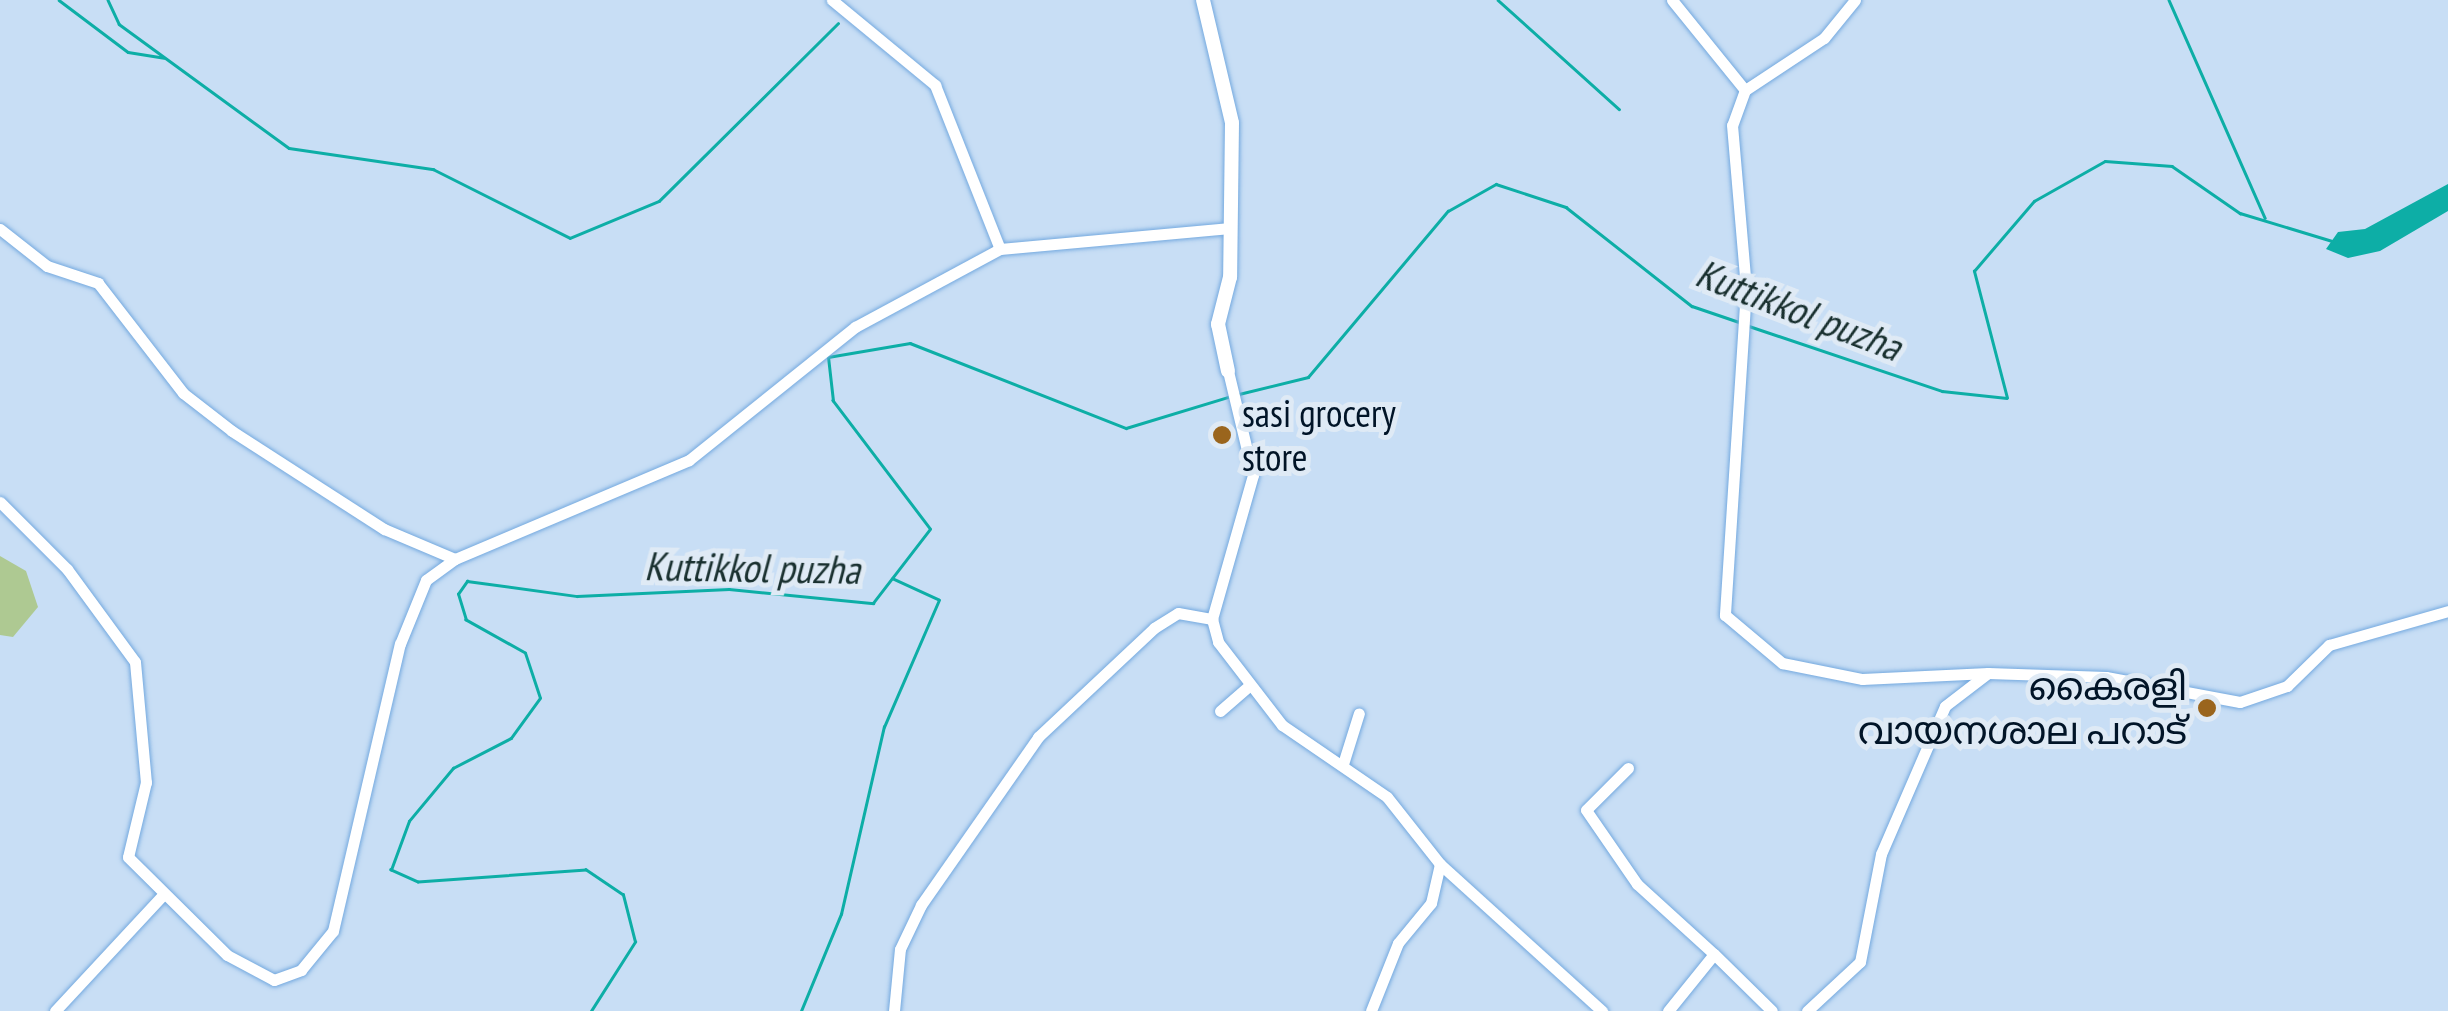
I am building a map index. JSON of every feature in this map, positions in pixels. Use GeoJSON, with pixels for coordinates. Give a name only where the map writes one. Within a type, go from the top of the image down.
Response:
{"type":"FeatureCollection","features":[{"type":"Feature","properties":{"kind":"street"},"geometry":{"type":"LineString","coordinates":[[832,0],[935,85],[1000,249]]}},
{"type":"Feature","properties":{"kind":"street"},"geometry":{"type":"LineString","coordinates":[[1203,0],[1232,124],[1230,228],[1218,324],[1253,475],[1212,619],[1248,686],[1282,725],[1388,796],[1440,864],[1602,1011]]}},
{"type":"Feature","properties":{"kind":"street"},"geometry":{"type":"LineString","coordinates":[[1672,0],[1745,90]]}},
{"type":"Feature","properties":{"kind":"street"},"geometry":{"type":"LineString","coordinates":[[1855,0],[1824,38],[1745,90],[1732,126],[1746,289],[1725,615],[1782,664],[1862,679],[1988,673],[2106,678],[2240,702],[2288,686],[2329,645],[2448,611]]}},
{"type":"Feature","properties":{"kind":"street"},"geometry":{"type":"LineString","coordinates":[[0,502],[67,570],[135,662],[146,782],[128,857],[161,897],[227,956],[274,980],[320,954],[349,879],[400,644],[426,580],[455,558],[689,460],[855,327],[1000,249],[1230,228]]}},
{"type":"Feature","properties":{"kind":"street"},"geometry":{"type":"LineString","coordinates":[[0,230],[47,266],[98,283],[183,393],[232,431],[384,529],[455,558]]}},
{"type":"Feature","properties":{"kind":"street"},"geometry":{"type":"LineString","coordinates":[[894,1011],[900,950],[922,905],[1038,737],[1154,628],[1178,613],[1212,619]]}},
{"type":"Feature","properties":{"kind":"street"},"geometry":{"type":"LineString","coordinates":[[1807,1011],[1860,962],[1881,854],[1945,706],[1988,673]]}},
{"type":"Feature","properties":{"kind":"street"},"geometry":{"type":"LineString","coordinates":[[1944,675],[1966,689]]}},
{"type":"Feature","properties":{"kind":"street"},"geometry":{"type":"LineString","coordinates":[[1220,711],[1248,686]]}},
{"type":"Feature","properties":{"kind":"street"},"geometry":{"type":"LineString","coordinates":[[1343,764],[1359,713]]}},
{"type":"Feature","properties":{"kind":"street"},"geometry":{"type":"LineString","coordinates":[[1628,768],[1586,810],[1638,884],[1772,1011]]}},
{"type":"Feature","properties":{"kind":"street"},"geometry":{"type":"LineString","coordinates":[[1370,1011],[1398,943],[1431,902],[1440,864]]}},
{"type":"Feature","properties":{"kind":"street"},"geometry":{"type":"LineString","coordinates":[[54,1011],[161,897]]}},
{"type":"Feature","properties":{"kind":"street"},"geometry":{"type":"LineString","coordinates":[[1668,1011],[1714,954]]}},
{"type":"Feature","properties":{"kind":"shaded area"},"geometry":{"type":"Polygon","coordinates":[[[2448,184],[2448,211],[2380,251],[2348,258],[2326,249],[2338,232],[2365,229],[2448,184]]]}},
{"type":"Feature","properties":{"kind":"shaded area"},"geometry":{"type":"Polygon","coordinates":[[[0,556],[26,571],[38,607],[13,637],[0,635],[0,556]]]}},
{"type":"Feature","properties":{"kind":"waterway"},"geometry":{"type":"LineString","coordinates":[[59,0],[128,52],[164,58]]}},
{"type":"Feature","properties":{"kind":"waterway"},"geometry":{"type":"LineString","coordinates":[[108,0],[119,24],[289,148],[433,169],[570,238],[659,201],[838,23]]}},
{"type":"Feature","properties":{"kind":"waterway"},"geometry":{"type":"LineString","coordinates":[[1498,0],[1619,109]]}},
{"type":"Feature","properties":{"kind":"waterway"},"geometry":{"type":"LineString","coordinates":[[2169,0],[2265,218]]}},
{"type":"Feature","properties":{"kind":"waterway","name":"Kuttikkol puzha"},"geometry":{"type":"LineString","coordinates":[[1746,325],[1942,391],[2007,398],[1974,271],[2034,201],[2105,161],[2172,166],[2240,213],[2332,241]]}},
{"type":"Feature","properties":{"kind":"waterway","name":"Kuttikkol puzha"},"geometry":{"type":"LineString","coordinates":[[1239,394],[1308,377],[1448,211],[1496,184],[1566,207],[1692,306],[1739,322]]}},
{"type":"Feature","properties":{"kind":"waterway","name":"Kuttikkol puzha"},"geometry":{"type":"LineString","coordinates":[[591,1011],[635,942],[623,895],[586,870],[418,882],[391,870],[409,821],[453,768],[511,738],[540,698],[525,653],[466,620],[458,594],[467,581],[577,596],[729,589],[873,603],[930,529],[833,401],[828,357],[910,343],[1126,428],[1231,396]]}},
{"type":"Feature","properties":{"kind":"waterway"},"geometry":{"type":"LineString","coordinates":[[801,1011],[841,914],[884,727],[939,600],[893,579]]}},
{"type":"Feature","properties":{"kind":"place","name":"sasi grocery store"},"geometry":{"type":"Point","coordinates":[1222,435]}},
{"type":"Feature","properties":{"kind":"place","name":"കൈരളി വായനശാല പറാട്"},"geometry":{"type":"Point","coordinates":[2207,708]}}]}
